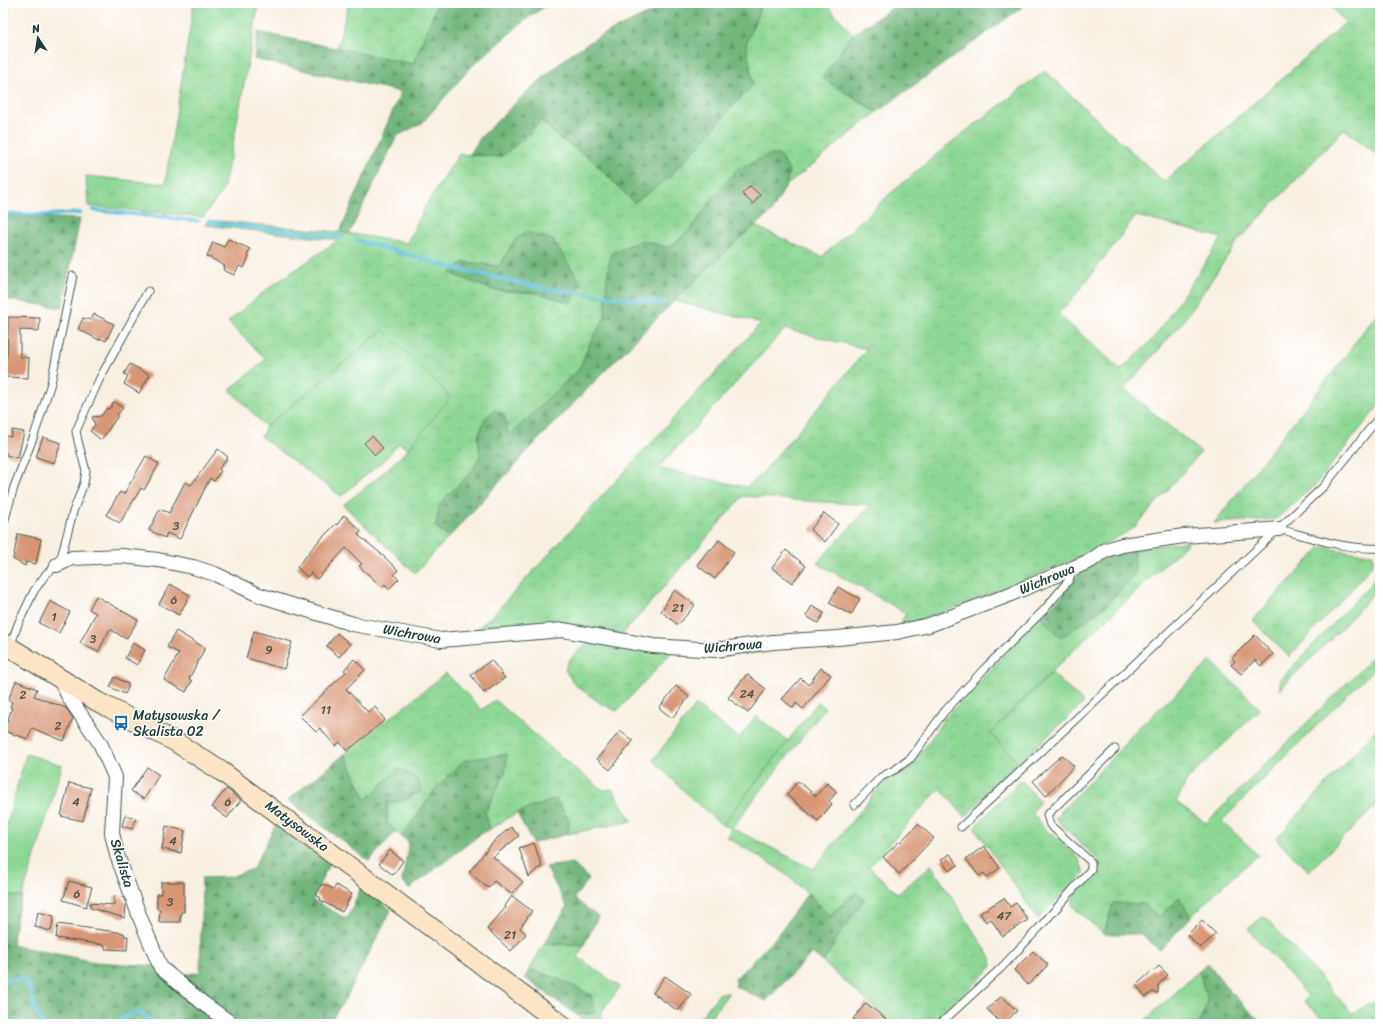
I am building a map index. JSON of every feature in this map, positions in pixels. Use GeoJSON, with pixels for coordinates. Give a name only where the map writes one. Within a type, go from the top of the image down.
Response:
{"type":"FeatureCollection","features":[{"type":"Feature","properties":{"kind":"street","name":"Wichrowa"},"geometry":{"type":"LineString","coordinates":[[57,565],[72,558],[122,556],[158,560],[193,567],[215,574],[259,595],[353,624],[441,640],[562,630],[653,646],[715,650],[773,642],[838,638],[897,632],[929,625],[1001,598],[1073,568],[1106,550],[1122,545],[1184,536],[1279,529]]}},
{"type":"Feature","properties":{"kind":"street","name":"Matysowska"},"geometry":{"type":"LineString","coordinates":[[10,647],[98,702],[174,740],[221,771],[561,1024]]}},
{"type":"Feature","properties":{"kind":"street","name":"Skalista"},"geometry":{"type":"LineString","coordinates":[[59,677],[70,699],[100,743],[115,777],[112,833],[117,855],[141,920],[161,968],[204,1004],[232,1024]]}},
{"type":"Feature","properties":{"kind":"lane"},"geometry":{"type":"LineString","coordinates":[[3,526],[14,487],[52,383],[73,276]]}},
{"type":"Feature","properties":{"kind":"lane"},"geometry":{"type":"LineString","coordinates":[[10,647],[18,624],[34,591],[46,574],[57,565],[62,554],[73,512],[84,483],[86,471],[76,431],[100,378],[148,291]]}},
{"type":"Feature","properties":{"kind":"lane"},"geometry":{"type":"LineString","coordinates":[[961,828],[1324,486],[1380,416]]}},
{"type":"Feature","properties":{"kind":"lane","name":"Wichrowa"},"geometry":{"type":"LineString","coordinates":[[1279,529],[1341,546],[1365,549],[1380,548]]}},
{"type":"Feature","properties":{"kind":"lane"},"geometry":{"type":"LineString","coordinates":[[854,805],[881,777],[896,769],[911,758],[944,712],[984,669],[1044,610],[1069,580],[1073,568]]}},
{"type":"Feature","properties":{"kind":"lane"},"geometry":{"type":"LineString","coordinates":[[940,1024],[1006,962],[1039,928],[1091,869],[1091,862],[1050,825],[1047,815],[1115,749]]}},
{"type":"Feature","properties":{"kind":"green space"},"geometry":{"type":"Polygon","coordinates":[[[3,3],[8,3],[3,133],[3,3]]]}},
{"type":"Feature","properties":{"kind":"green space"},"geometry":{"type":"Polygon","coordinates":[[[194,3],[259,3],[223,190],[203,217],[88,206],[86,176],[165,184],[194,3]]]}},
{"type":"Feature","properties":{"kind":"green space"},"geometry":{"type":"Polygon","coordinates":[[[349,3],[438,3],[413,64],[337,48],[349,3]]]}},
{"type":"Feature","properties":{"kind":"green space"},"geometry":{"type":"Polygon","coordinates":[[[438,3],[550,3],[525,20],[472,66],[422,123],[397,136],[349,234],[340,232],[401,92],[254,59],[258,32],[413,64],[438,3]]]}},
{"type":"Feature","properties":{"kind":"green space"},"geometry":{"type":"Polygon","coordinates":[[[672,3],[762,3],[746,44],[753,84],[670,177],[634,203],[592,160],[557,136],[541,120],[525,138],[500,157],[470,154],[481,137],[529,90],[572,53],[600,36],[672,3]]]}},
{"type":"Feature","properties":{"kind":"green space"},"geometry":{"type":"Polygon","coordinates":[[[762,3],[825,3],[853,34],[822,78],[877,112],[786,186],[789,170],[715,195],[691,229],[669,248],[642,240],[607,278],[605,317],[588,347],[580,368],[509,437],[478,437],[480,455],[473,470],[440,503],[436,527],[449,537],[415,573],[343,505],[375,480],[409,449],[383,330],[266,427],[230,390],[266,359],[228,322],[265,291],[338,240],[205,225],[208,220],[340,232],[407,243],[426,205],[459,154],[500,157],[525,138],[540,120],[557,136],[592,160],[634,203],[753,84],[746,44],[762,3]],[[515,240],[499,266],[464,262],[492,290],[538,293],[571,303],[515,240]]]}},
{"type":"Feature","properties":{"kind":"green space"},"geometry":{"type":"Polygon","coordinates":[[[900,3],[1028,3],[877,112],[822,78],[853,34],[900,3]]]}},
{"type":"Feature","properties":{"kind":"green space"},"geometry":{"type":"Polygon","coordinates":[[[1329,3],[1380,3],[1380,157],[1344,129],[1238,241],[1182,323],[1124,389],[1201,452],[1134,528],[1087,554],[970,602],[897,628],[906,613],[817,563],[871,505],[743,496],[622,635],[569,623],[500,628],[470,635],[493,615],[761,323],[675,301],[739,239],[755,226],[822,257],[890,194],[948,145],[1045,71],[1164,182],[1345,23],[1329,3]],[[1136,216],[1071,301],[1058,314],[1121,370],[1153,339],[1222,238],[1136,216]],[[785,329],[658,468],[746,487],[759,477],[867,349],[785,329]]]}},
{"type":"Feature","properties":{"kind":"green space"},"geometry":{"type":"Polygon","coordinates":[[[769,155],[779,155],[789,170],[786,186],[771,213],[739,239],[661,314],[548,429],[449,537],[436,527],[440,503],[473,470],[480,455],[478,437],[485,418],[495,410],[504,414],[509,436],[580,368],[588,347],[605,317],[607,278],[611,253],[642,240],[669,248],[691,229],[715,195],[738,168],[769,155]]]}},
{"type":"Feature","properties":{"kind":"green space"},"geometry":{"type":"Polygon","coordinates":[[[5,216],[80,219],[62,308],[3,299],[5,216]]]}},
{"type":"Feature","properties":{"kind":"green space"},"geometry":{"type":"Polygon","coordinates":[[[526,232],[553,240],[582,284],[571,303],[538,293],[492,290],[450,273],[464,262],[499,266],[515,240],[526,232]]]}},
{"type":"Feature","properties":{"kind":"green space"},"geometry":{"type":"Polygon","coordinates":[[[1380,309],[1380,404],[1315,485],[1276,519],[1214,523],[1337,367],[1380,309]]]}},
{"type":"Feature","properties":{"kind":"green space"},"geometry":{"type":"Polygon","coordinates":[[[383,330],[444,390],[449,399],[408,449],[399,443],[382,462],[341,496],[261,437],[266,427],[383,330]]]}},
{"type":"Feature","properties":{"kind":"green space"},"geometry":{"type":"Polygon","coordinates":[[[1190,541],[1074,650],[990,733],[1018,763],[965,817],[940,788],[869,867],[898,894],[931,865],[991,958],[992,967],[934,1024],[893,1024],[823,962],[840,934],[856,892],[829,916],[813,898],[782,871],[727,837],[731,828],[722,825],[818,702],[825,708],[732,828],[813,869],[886,779],[907,769],[928,743],[944,719],[1040,617],[1061,638],[1133,549],[1190,541]]]}},
{"type":"Feature","properties":{"kind":"green space"},"geometry":{"type":"Polygon","coordinates":[[[1321,547],[1373,554],[1373,563],[1353,588],[1289,657],[1253,620],[1321,547]]]}},
{"type":"Feature","properties":{"kind":"green space"},"geometry":{"type":"Polygon","coordinates":[[[1133,549],[1136,573],[1106,606],[1061,638],[1040,617],[1063,595],[1080,571],[1110,555],[1133,549]]]}},
{"type":"Feature","properties":{"kind":"green space"},"geometry":{"type":"Polygon","coordinates":[[[1380,571],[1380,586],[1339,631],[1279,690],[1281,679],[1370,585],[1380,571]]]}},
{"type":"Feature","properties":{"kind":"green space"},"geometry":{"type":"Polygon","coordinates":[[[588,642],[673,651],[617,711],[600,703],[574,684],[565,670],[569,660],[588,642]]]}},
{"type":"Feature","properties":{"kind":"green space"},"geometry":{"type":"Polygon","coordinates":[[[1380,650],[1380,664],[1347,695],[1222,821],[1258,855],[1218,890],[1191,917],[1179,897],[1159,918],[1143,904],[1113,903],[1104,934],[1072,906],[1074,895],[1098,872],[1098,860],[1055,818],[1136,730],[1211,661],[1260,709],[1188,779],[1176,802],[1206,823],[1380,650]]]}},
{"type":"Feature","properties":{"kind":"green space"},"geometry":{"type":"Polygon","coordinates":[[[446,673],[482,710],[495,700],[568,763],[603,790],[612,789],[632,821],[568,834],[569,820],[556,799],[517,813],[490,829],[485,812],[505,773],[415,819],[402,837],[387,824],[387,803],[403,801],[399,768],[366,800],[345,754],[446,673]]]}},
{"type":"Feature","properties":{"kind":"green space"},"geometry":{"type":"Polygon","coordinates":[[[1052,673],[1084,703],[1018,763],[990,733],[1052,673]]]}},
{"type":"Feature","properties":{"kind":"green space"},"geometry":{"type":"Polygon","coordinates":[[[696,705],[739,738],[756,716],[788,741],[722,825],[691,798],[653,760],[696,705]]]}},
{"type":"Feature","properties":{"kind":"green space"},"geometry":{"type":"Polygon","coordinates":[[[1380,725],[1380,802],[1309,871],[1276,839],[1380,725]]]}},
{"type":"Feature","properties":{"kind":"green space"},"geometry":{"type":"Polygon","coordinates":[[[26,754],[62,765],[22,897],[3,893],[3,824],[7,824],[26,754]]]}},
{"type":"Feature","properties":{"kind":"green space"},"geometry":{"type":"Polygon","coordinates":[[[345,754],[366,800],[399,768],[416,778],[422,791],[403,801],[387,803],[387,824],[396,831],[369,861],[288,800],[345,754]]]}},
{"type":"Feature","properties":{"kind":"green space"},"geometry":{"type":"Polygon","coordinates":[[[507,754],[505,773],[485,812],[490,829],[482,833],[409,889],[402,882],[409,842],[402,837],[436,788],[465,760],[507,754]]]}},
{"type":"Feature","properties":{"kind":"green space"},"geometry":{"type":"Polygon","coordinates":[[[1021,780],[1040,801],[1032,813],[1049,834],[1054,834],[1079,859],[1084,873],[1038,919],[974,827],[1021,780]]]}},
{"type":"Feature","properties":{"kind":"green space"},"geometry":{"type":"Polygon","coordinates":[[[556,799],[569,820],[568,834],[533,843],[517,813],[556,799]]]}},
{"type":"Feature","properties":{"kind":"green space"},"geometry":{"type":"Polygon","coordinates":[[[277,822],[330,862],[312,900],[347,919],[362,885],[391,910],[346,998],[328,1024],[3,1024],[3,893],[22,897],[17,914],[12,945],[96,962],[155,966],[165,960],[177,976],[200,972],[202,878],[230,877],[253,869],[277,822]]]}},
{"type":"Feature","properties":{"kind":"green space"},"geometry":{"type":"Polygon","coordinates":[[[572,863],[589,879],[574,898],[598,917],[584,945],[544,944],[567,907],[546,867],[572,863]]]}},
{"type":"Feature","properties":{"kind":"green space"},"geometry":{"type":"Polygon","coordinates":[[[856,892],[864,900],[840,934],[823,962],[812,953],[766,1001],[735,986],[735,979],[776,937],[808,893],[829,916],[856,892]]]}},
{"type":"Feature","properties":{"kind":"green space"},"geometry":{"type":"Polygon","coordinates":[[[1179,897],[1191,917],[1160,950],[1141,934],[1104,934],[1113,903],[1143,904],[1159,917],[1179,897]]]}},
{"type":"Feature","properties":{"kind":"green space"},"geometry":{"type":"Polygon","coordinates":[[[1264,916],[1352,1013],[1380,999],[1380,1014],[1367,1024],[1328,1024],[1304,1001],[1308,996],[1248,929],[1264,916]]]}},
{"type":"Feature","properties":{"kind":"green space"},"geometry":{"type":"Polygon","coordinates":[[[544,944],[584,945],[578,957],[620,987],[600,1014],[605,1024],[589,1024],[577,1015],[595,1013],[591,995],[553,977],[529,970],[544,944]]]}},
{"type":"Feature","properties":{"kind":"green space"},"geometry":{"type":"Polygon","coordinates":[[[1208,963],[1228,989],[1263,1024],[1199,1024],[1208,1002],[1199,971],[1208,963]]]}},
{"type":"Feature","properties":{"kind":"green space"},"geometry":{"type":"Polygon","coordinates":[[[529,970],[553,977],[591,995],[595,1013],[577,1015],[525,978],[529,970]]]}},
{"type":"Feature","properties":{"kind":"green space"},"geometry":{"type":"Polygon","coordinates":[[[1199,971],[1208,1002],[1199,1024],[1141,1024],[1199,971]]]}},
{"type":"Feature","properties":{"kind":"green space"},"geometry":{"type":"Polygon","coordinates":[[[720,993],[729,993],[705,1024],[695,1024],[720,993]]]}},
{"type":"Feature","properties":{"kind":"building"},"geometry":{"type":"Polygon","coordinates":[[[750,186],[760,195],[753,204],[742,194],[750,186]]]}},
{"type":"Feature","properties":{"kind":"building"},"geometry":{"type":"Polygon","coordinates":[[[228,239],[250,249],[247,256],[249,257],[244,268],[239,266],[234,275],[223,270],[225,266],[207,256],[213,242],[224,247],[228,239]]]}},
{"type":"Feature","properties":{"kind":"building"},"geometry":{"type":"Polygon","coordinates":[[[94,314],[114,324],[106,341],[100,338],[99,340],[78,329],[83,318],[91,320],[94,314]]]}},
{"type":"Feature","properties":{"kind":"building"},"geometry":{"type":"Polygon","coordinates":[[[8,317],[40,318],[39,331],[20,330],[20,357],[29,358],[28,378],[4,377],[7,356],[8,317]]]}},
{"type":"Feature","properties":{"kind":"building"},"geometry":{"type":"Polygon","coordinates":[[[130,364],[150,375],[139,393],[124,384],[128,376],[124,374],[130,364]]]}},
{"type":"Feature","properties":{"kind":"building"},"geometry":{"type":"Polygon","coordinates":[[[114,402],[123,408],[101,440],[90,431],[95,425],[92,417],[101,416],[114,402]]]}},
{"type":"Feature","properties":{"kind":"building"},"geometry":{"type":"Polygon","coordinates":[[[12,430],[24,432],[18,458],[6,455],[6,452],[3,452],[3,435],[11,437],[12,430]]]}},
{"type":"Feature","properties":{"kind":"building"},"geometry":{"type":"Polygon","coordinates":[[[372,436],[383,448],[375,455],[364,443],[372,436]]]}},
{"type":"Feature","properties":{"kind":"building"},"geometry":{"type":"Polygon","coordinates":[[[43,437],[61,443],[54,463],[36,457],[43,437]]]}},
{"type":"Feature","properties":{"kind":"building"},"geometry":{"type":"Polygon","coordinates":[[[218,449],[228,457],[219,469],[221,471],[214,481],[210,478],[180,539],[167,533],[165,538],[149,530],[160,509],[169,513],[185,482],[191,485],[218,449]]]}},
{"type":"Feature","properties":{"kind":"building"},"geometry":{"type":"Polygon","coordinates":[[[146,456],[159,464],[144,490],[141,488],[120,523],[106,515],[120,492],[124,494],[146,456]]]}},
{"type":"Feature","properties":{"kind":"building"},"geometry":{"type":"Polygon","coordinates":[[[824,513],[838,524],[825,542],[810,530],[824,513]]]}},
{"type":"Feature","properties":{"kind":"building"},"geometry":{"type":"Polygon","coordinates":[[[344,515],[361,531],[358,535],[398,570],[394,575],[399,579],[389,589],[385,584],[382,587],[359,566],[362,564],[346,548],[317,579],[311,573],[307,577],[297,567],[316,544],[336,524],[337,525],[344,515]]]}},
{"type":"Feature","properties":{"kind":"building"},"geometry":{"type":"Polygon","coordinates":[[[18,534],[41,539],[36,564],[26,562],[25,566],[13,559],[18,534]]]}},
{"type":"Feature","properties":{"kind":"building"},"geometry":{"type":"Polygon","coordinates":[[[719,540],[734,552],[715,579],[697,565],[709,549],[711,550],[719,540]]]}},
{"type":"Feature","properties":{"kind":"building"},"geometry":{"type":"Polygon","coordinates":[[[786,550],[806,566],[792,583],[772,568],[786,550]]]}},
{"type":"Feature","properties":{"kind":"building"},"geometry":{"type":"Polygon","coordinates":[[[170,584],[190,595],[179,615],[159,604],[170,584]]]}},
{"type":"Feature","properties":{"kind":"building"},"geometry":{"type":"Polygon","coordinates":[[[838,587],[860,599],[851,615],[829,603],[838,587]]]}},
{"type":"Feature","properties":{"kind":"building"},"geometry":{"type":"Polygon","coordinates":[[[675,590],[695,605],[678,625],[661,611],[675,590]]]}},
{"type":"Feature","properties":{"kind":"building"},"geometry":{"type":"Polygon","coordinates":[[[96,596],[138,620],[126,639],[110,629],[98,652],[80,643],[96,613],[89,609],[96,596]]]}},
{"type":"Feature","properties":{"kind":"building"},"geometry":{"type":"Polygon","coordinates":[[[50,601],[70,612],[59,633],[39,623],[50,601]]]}},
{"type":"Feature","properties":{"kind":"building"},"geometry":{"type":"Polygon","coordinates":[[[812,606],[824,613],[818,623],[806,616],[812,606]]]}},
{"type":"Feature","properties":{"kind":"building"},"geometry":{"type":"Polygon","coordinates":[[[176,631],[205,648],[189,679],[192,681],[186,692],[164,680],[179,653],[167,647],[176,631]]]}},
{"type":"Feature","properties":{"kind":"building"},"geometry":{"type":"Polygon","coordinates":[[[254,631],[292,642],[284,669],[246,658],[254,631]]]}},
{"type":"Feature","properties":{"kind":"building"},"geometry":{"type":"Polygon","coordinates":[[[337,633],[350,644],[339,657],[327,646],[337,633]]]}},
{"type":"Feature","properties":{"kind":"building"},"geometry":{"type":"Polygon","coordinates":[[[1255,635],[1273,654],[1261,666],[1255,660],[1241,674],[1231,665],[1235,661],[1232,658],[1255,635]]]}},
{"type":"Feature","properties":{"kind":"building"},"geometry":{"type":"Polygon","coordinates":[[[133,643],[145,650],[137,665],[125,658],[133,643]]]}},
{"type":"Feature","properties":{"kind":"building"},"geometry":{"type":"Polygon","coordinates":[[[354,659],[365,670],[346,689],[368,712],[375,707],[385,720],[347,751],[340,742],[335,746],[320,728],[316,732],[300,716],[346,672],[344,670],[354,659]]]}},
{"type":"Feature","properties":{"kind":"building"},"geometry":{"type":"Polygon","coordinates":[[[491,660],[505,678],[484,693],[471,675],[491,660]]]}},
{"type":"Feature","properties":{"kind":"building"},"geometry":{"type":"Polygon","coordinates":[[[821,668],[831,675],[803,709],[796,703],[793,708],[782,699],[801,678],[808,685],[821,668]]]}},
{"type":"Feature","properties":{"kind":"building"},"geometry":{"type":"Polygon","coordinates":[[[747,674],[766,689],[748,713],[728,698],[747,674]]]}},
{"type":"Feature","properties":{"kind":"building"},"geometry":{"type":"Polygon","coordinates":[[[115,677],[128,684],[125,694],[110,687],[115,677]]]}},
{"type":"Feature","properties":{"kind":"building"},"geometry":{"type":"Polygon","coordinates":[[[16,681],[37,689],[34,696],[66,708],[73,718],[64,741],[32,728],[28,739],[4,731],[12,708],[10,707],[12,702],[8,700],[16,681]]]}},
{"type":"Feature","properties":{"kind":"building"},"geometry":{"type":"Polygon","coordinates":[[[676,686],[689,697],[672,718],[659,708],[676,686]]]}},
{"type":"Feature","properties":{"kind":"building"},"geometry":{"type":"Polygon","coordinates":[[[620,731],[633,741],[610,770],[597,759],[620,731]]]}},
{"type":"Feature","properties":{"kind":"building"},"geometry":{"type":"Polygon","coordinates":[[[1062,755],[1074,766],[1046,796],[1033,781],[1062,755]]]}},
{"type":"Feature","properties":{"kind":"building"},"geometry":{"type":"Polygon","coordinates":[[[147,767],[159,775],[144,799],[131,791],[147,767]]]}},
{"type":"Feature","properties":{"kind":"building"},"geometry":{"type":"Polygon","coordinates":[[[798,781],[816,796],[827,783],[837,792],[829,801],[832,804],[818,821],[787,795],[798,781]]]}},
{"type":"Feature","properties":{"kind":"building"},"geometry":{"type":"Polygon","coordinates":[[[69,783],[91,788],[83,821],[61,816],[69,783]]]}},
{"type":"Feature","properties":{"kind":"building"},"geometry":{"type":"Polygon","coordinates":[[[226,789],[241,800],[227,818],[212,807],[226,789]]]}},
{"type":"Feature","properties":{"kind":"building"},"geometry":{"type":"Polygon","coordinates":[[[125,815],[136,818],[132,829],[122,826],[125,815]]]}},
{"type":"Feature","properties":{"kind":"building"},"geometry":{"type":"Polygon","coordinates":[[[918,824],[934,838],[899,874],[883,857],[918,824]]]}},
{"type":"Feature","properties":{"kind":"building"},"geometry":{"type":"Polygon","coordinates":[[[166,826],[185,831],[181,853],[162,849],[166,826]]]}},
{"type":"Feature","properties":{"kind":"building"},"geometry":{"type":"Polygon","coordinates":[[[511,827],[519,836],[493,857],[523,882],[511,894],[494,881],[488,888],[469,872],[495,840],[511,827]]]}},
{"type":"Feature","properties":{"kind":"building"},"geometry":{"type":"Polygon","coordinates":[[[534,843],[542,867],[537,869],[529,877],[519,848],[534,843]]]}},
{"type":"Feature","properties":{"kind":"building"},"geometry":{"type":"Polygon","coordinates":[[[984,846],[1000,868],[987,877],[984,873],[979,876],[966,859],[984,846]]]}},
{"type":"Feature","properties":{"kind":"building"},"geometry":{"type":"Polygon","coordinates":[[[390,850],[403,861],[393,875],[379,864],[390,850]]]}},
{"type":"Feature","properties":{"kind":"building"},"geometry":{"type":"Polygon","coordinates":[[[950,854],[958,865],[949,871],[941,860],[950,854]]]}},
{"type":"Feature","properties":{"kind":"building"},"geometry":{"type":"Polygon","coordinates":[[[69,881],[92,887],[86,907],[63,900],[69,881]]]}},
{"type":"Feature","properties":{"kind":"building"},"geometry":{"type":"Polygon","coordinates":[[[161,882],[184,882],[184,912],[181,912],[180,922],[159,922],[160,909],[157,909],[157,894],[161,894],[161,882]]]}},
{"type":"Feature","properties":{"kind":"building"},"geometry":{"type":"Polygon","coordinates":[[[322,884],[334,889],[336,885],[352,894],[342,912],[320,900],[321,898],[316,895],[322,884]]]}},
{"type":"Feature","properties":{"kind":"building"},"geometry":{"type":"Polygon","coordinates":[[[114,896],[123,897],[126,903],[125,918],[90,908],[90,903],[114,905],[114,896]]]}},
{"type":"Feature","properties":{"kind":"building"},"geometry":{"type":"Polygon","coordinates":[[[512,896],[532,911],[520,928],[526,934],[511,951],[487,929],[506,907],[505,906],[512,896]]]}},
{"type":"Feature","properties":{"kind":"building"},"geometry":{"type":"Polygon","coordinates":[[[1004,898],[1010,907],[1016,903],[1028,920],[1002,936],[991,919],[986,922],[980,913],[1004,898]]]}},
{"type":"Feature","properties":{"kind":"building"},"geometry":{"type":"Polygon","coordinates":[[[38,912],[54,916],[51,931],[35,927],[38,912]]]}},
{"type":"Feature","properties":{"kind":"building"},"geometry":{"type":"Polygon","coordinates":[[[1202,920],[1216,934],[1200,948],[1187,935],[1202,920]]]}},
{"type":"Feature","properties":{"kind":"building"},"geometry":{"type":"Polygon","coordinates":[[[58,924],[124,933],[124,936],[128,936],[127,950],[105,949],[105,945],[56,938],[58,924]]]}},
{"type":"Feature","properties":{"kind":"building"},"geometry":{"type":"Polygon","coordinates":[[[1033,951],[1048,965],[1028,985],[1014,970],[1033,951]]]}},
{"type":"Feature","properties":{"kind":"building"},"geometry":{"type":"Polygon","coordinates":[[[1159,966],[1168,975],[1158,985],[1158,993],[1152,992],[1146,997],[1136,985],[1159,966]]]}},
{"type":"Feature","properties":{"kind":"building"},"geometry":{"type":"Polygon","coordinates":[[[665,976],[691,994],[678,1011],[653,993],[665,976]]]}},
{"type":"Feature","properties":{"kind":"building"},"geometry":{"type":"Polygon","coordinates":[[[1002,996],[1017,1011],[1003,1024],[987,1009],[1002,996]]]}},
{"type":"Feature","properties":{"kind":"building"},"geometry":{"type":"Polygon","coordinates":[[[866,1003],[892,1024],[860,1024],[853,1019],[866,1003]]]}},
{"type":"Feature","properties":{"kind":"waterway"},"geometry":{"type":"LineString","coordinates":[[93,210],[198,221]]}},
{"type":"Feature","properties":{"kind":"waterway"},"geometry":{"type":"LineString","coordinates":[[3,214],[47,215],[80,213]]}},
{"type":"Feature","properties":{"kind":"waterway"},"geometry":{"type":"LineString","coordinates":[[208,222],[343,237]]}},
{"type":"Feature","properties":{"kind":"waterway"},"geometry":{"type":"LineString","coordinates":[[357,240],[454,268],[548,289],[665,303]]}},
{"type":"Feature","properties":{"kind":"waterway"},"geometry":{"type":"LineString","coordinates":[[3,984],[7,980],[22,978],[30,988],[35,1009],[43,1024]]}},
{"type":"Feature","properties":{"kind":"waterway"},"geometry":{"type":"LineString","coordinates":[[114,1024],[126,1016],[139,1012],[151,1020],[151,1024]]}},
{"type":"Feature","properties":{"kind":"place","name":"Matysowska / Skalista 02"},"geometry":{"type":"Point","coordinates":[121,723]}}]}
